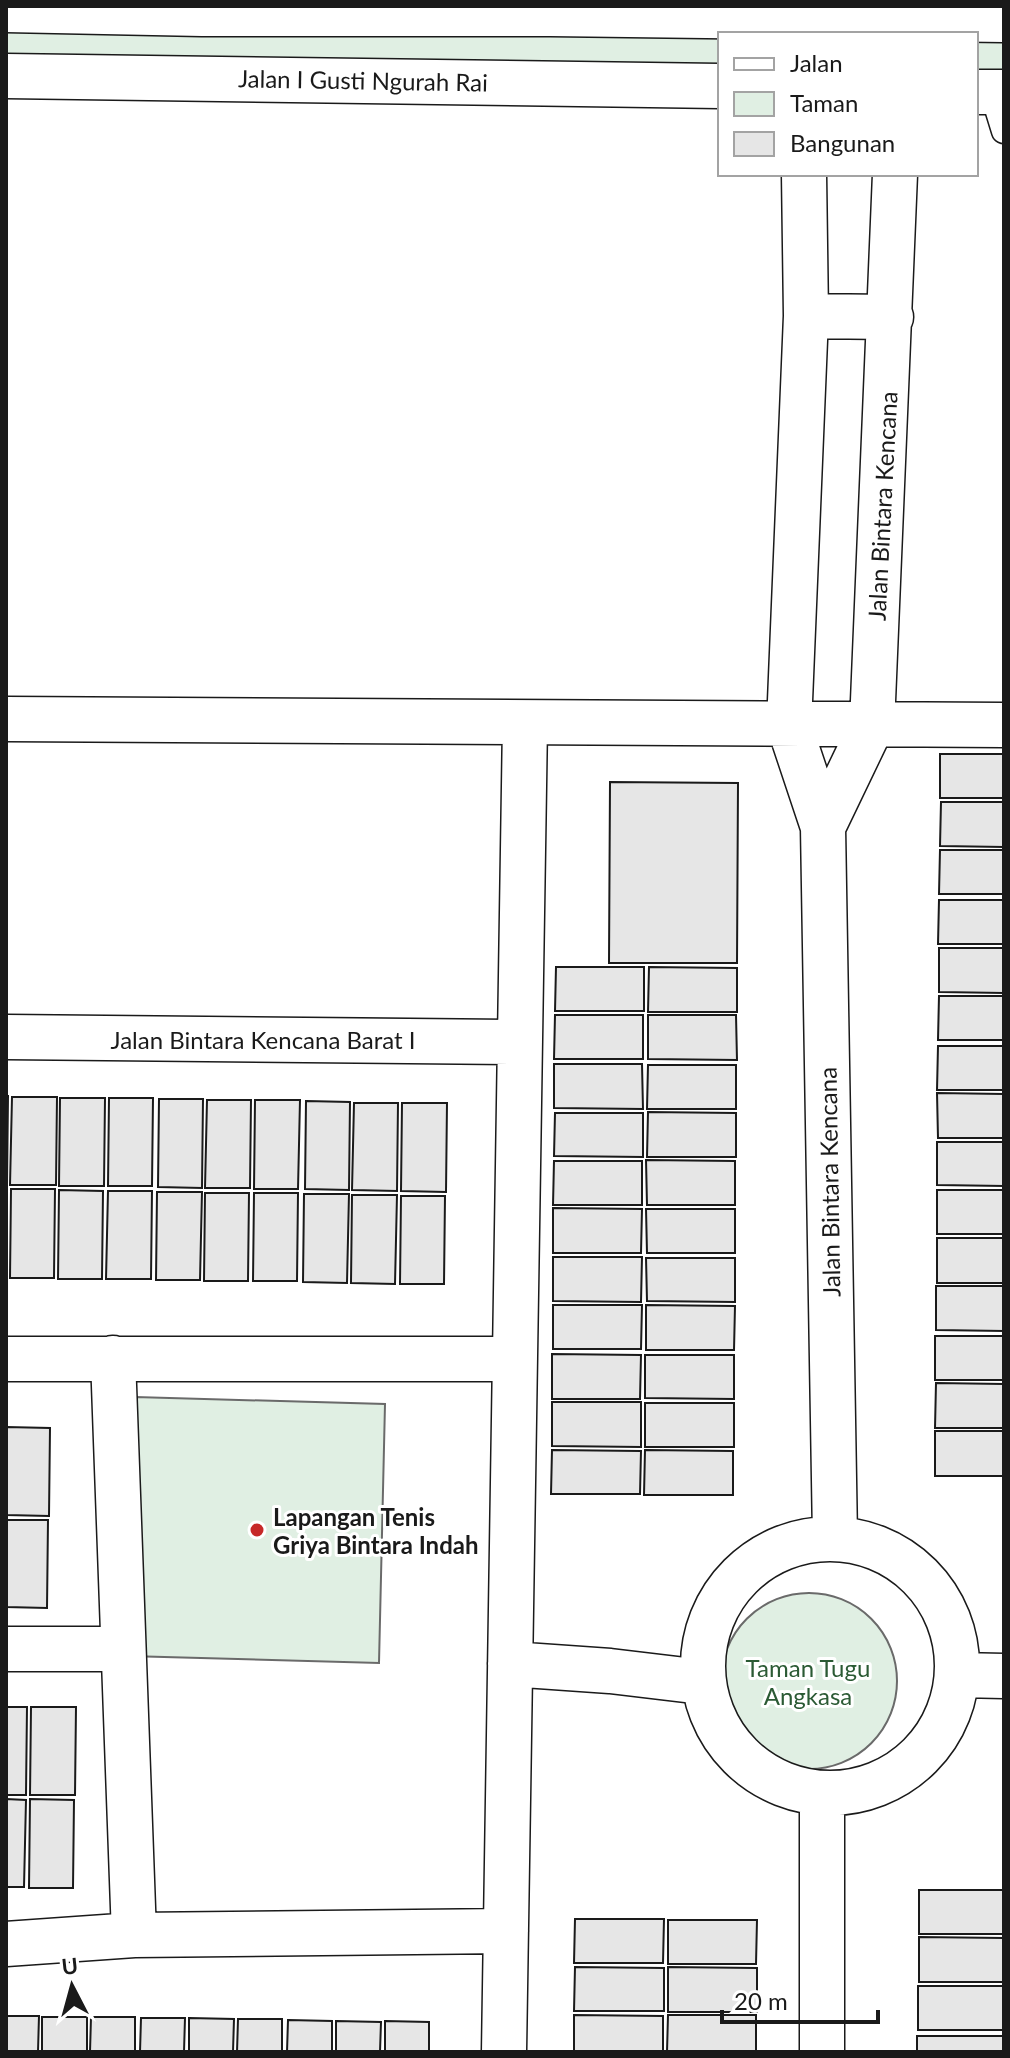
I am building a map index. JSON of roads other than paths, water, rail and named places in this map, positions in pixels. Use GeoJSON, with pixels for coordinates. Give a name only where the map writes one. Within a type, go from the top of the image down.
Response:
{"type":"FeatureCollection","features":[{"type":"Feature","properties":{"kind":"street"},"geometry":{"type":"LineString","coordinates":[[6,10],[1004,20]]}},
{"type":"Feature","properties":{"kind":"street"},"geometry":{"type":"LineString","coordinates":[[198,77],[202,14]]}},
{"type":"Feature","properties":{"kind":"street","name":"Jalan I Gusti Ngurah Rai"},"geometry":{"type":"LineString","coordinates":[[6,76],[718,86]]}},
{"type":"Feature","properties":{"kind":"street","name":"Jalan Bintara Kencana"},"geometry":{"type":"LineString","coordinates":[[804,176],[806,316],[789,725],[823,827],[835,1538]]}},
{"type":"Feature","properties":{"kind":"street","name":"Jalan Bintara Kencana"},"geometry":{"type":"LineString","coordinates":[[823,827],[872,725],[895,176]]}},
{"type":"Feature","properties":{"kind":"street"},"geometry":{"type":"LineString","coordinates":[[806,316],[891,317]]}},
{"type":"Feature","properties":{"kind":"street"},"geometry":{"type":"LineString","coordinates":[[6,719],[1004,725]]}},
{"type":"Feature","properties":{"kind":"street"},"geometry":{"type":"LineString","coordinates":[[504,2052],[525,723]]}},
{"type":"Feature","properties":{"kind":"street","name":"Jalan Bintara Kencana Barat I"},"geometry":{"type":"LineString","coordinates":[[6,1037],[520,1042]]}},
{"type":"Feature","properties":{"kind":"street"},"geometry":{"type":"LineString","coordinates":[[113,1358],[134,1935]]}},
{"type":"Feature","properties":{"kind":"street"},"geometry":{"type":"LineString","coordinates":[[6,1359],[515,1359]]}},
{"type":"Feature","properties":{"kind":"street"},"geometry":{"type":"LineString","coordinates":[[835,1538],[875,1546],[911,1566],[938,1597],[949,1622],[954,1634],[958,1675],[949,1714],[936,1736],[929,1747],[899,1774],[862,1789],[822,1793],[780,1783],[742,1759],[715,1724],[702,1682],[705,1638],[721,1597],[752,1564],[790,1545],[835,1538]]}},
{"type":"Feature","properties":{"kind":"street"},"geometry":{"type":"LineString","coordinates":[[6,1649],[123,1649]]}},
{"type":"Feature","properties":{"kind":"street"},"geometry":{"type":"LineString","coordinates":[[510,1664],[702,1682]]}},
{"type":"Feature","properties":{"kind":"street"},"geometry":{"type":"LineString","coordinates":[[958,1675],[1004,1676]]}},
{"type":"Feature","properties":{"kind":"street"},"geometry":{"type":"LineString","coordinates":[[822,1793],[822,2052]]}},
{"type":"Feature","properties":{"kind":"street"},"geometry":{"type":"LineString","coordinates":[[6,1944],[134,1935],[506,1931]]}},
{"type":"Feature","properties":{"kind":"place","name":"Lapangan Tenis Griya Bintara Indah"},"geometry":{"type":"Point","coordinates":[257,1530]}},
{"type":"Feature","properties":{"kind":"park label","name":"Taman Tugu Angkasa"},"geometry":{"type":"Point","coordinates":[808,1681]}}]}
